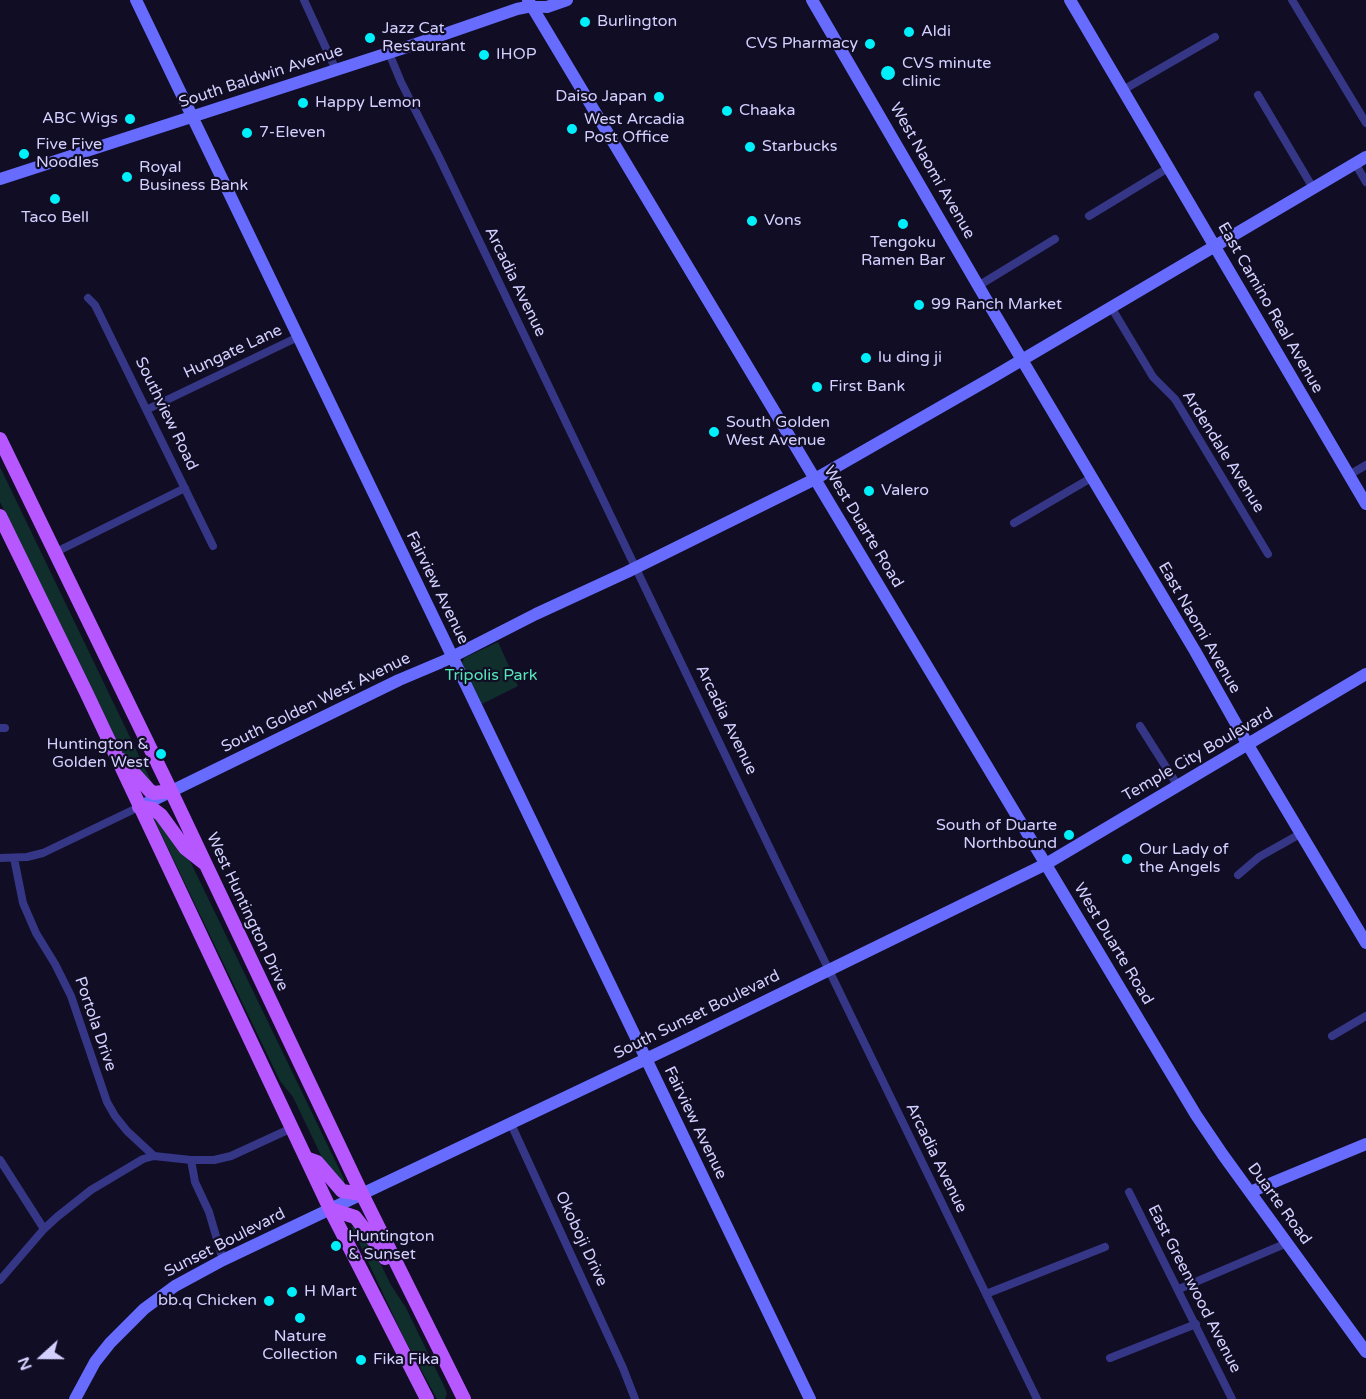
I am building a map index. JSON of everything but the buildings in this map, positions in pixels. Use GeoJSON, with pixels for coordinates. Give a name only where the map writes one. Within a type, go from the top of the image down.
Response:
{"type":"FeatureCollection","features":[{"type":"Feature","properties":{"kind":"main road","name":"West Huntington Drive"},"geometry":{"type":"LineString","coordinates":[[0,440],[171,791],[362,1194],[464,1399]]}},
{"type":"Feature","properties":{"kind":"main road"},"geometry":{"type":"LineString","coordinates":[[0,516],[114,751],[330,1209],[427,1399]]}},
{"type":"Feature","properties":{"kind":"main road"},"geometry":{"type":"LineString","coordinates":[[114,751],[150,791],[154,793],[171,791]]}},
{"type":"Feature","properties":{"kind":"main road"},"geometry":{"type":"LineString","coordinates":[[139,807],[153,809],[161,815],[185,848],[206,864]]}},
{"type":"Feature","properties":{"kind":"main road"},"geometry":{"type":"LineString","coordinates":[[306,1158],[317,1161],[342,1191],[362,1194]]}},
{"type":"Feature","properties":{"kind":"main road"},"geometry":{"type":"LineString","coordinates":[[330,1209],[355,1217],[377,1245],[386,1261],[403,1276]]}},
{"type":"Feature","properties":{"kind":"street","name":"Fairview Avenue"},"geometry":{"type":"LineString","coordinates":[[136,0],[810,1399]]}},
{"type":"Feature","properties":{"kind":"street"},"geometry":{"type":"LineString","coordinates":[[304,0],[336,70]]}},
{"type":"Feature","properties":{"kind":"street","name":"South Baldwin Avenue"},"geometry":{"type":"LineString","coordinates":[[0,179],[389,53],[533,2],[547,7],[567,0]]}},
{"type":"Feature","properties":{"kind":"street","name":"West Naomi Avenue"},"geometry":{"type":"LineString","coordinates":[[812,0],[1022,359]]}},
{"type":"Feature","properties":{"kind":"street","name":"East Camino Real Avenue"},"geometry":{"type":"LineString","coordinates":[[1070,0],[1366,504]]}},
{"type":"Feature","properties":{"kind":"street"},"geometry":{"type":"LineString","coordinates":[[1293,0],[1366,123]]}},
{"type":"Feature","properties":{"kind":"street","name":"West Duarte Road"},"geometry":{"type":"LineString","coordinates":[[533,2],[815,479],[1170,1071]]}},
{"type":"Feature","properties":{"kind":"street"},"geometry":{"type":"LineString","coordinates":[[1123,90],[1215,38]]}},
{"type":"Feature","properties":{"kind":"street","name":"Arcadia Avenue"},"geometry":{"type":"LineString","coordinates":[[389,53],[400,82],[439,157],[1037,1399]]}},
{"type":"Feature","properties":{"kind":"street"},"geometry":{"type":"LineString","coordinates":[[1258,95],[1313,188]]}},
{"type":"Feature","properties":{"kind":"street"},"geometry":{"type":"LineString","coordinates":[[1361,160],[1366,182]]}},
{"type":"Feature","properties":{"kind":"street","name":"South Golden West Avenue"},"geometry":{"type":"LineString","coordinates":[[139,807],[815,479],[1361,160]]}},
{"type":"Feature","properties":{"kind":"street"},"geometry":{"type":"LineString","coordinates":[[1089,216],[1168,168]]}},
{"type":"Feature","properties":{"kind":"street"},"geometry":{"type":"LineString","coordinates":[[978,286],[1055,239]]}},
{"type":"Feature","properties":{"kind":"street","name":"Southview Road"},"geometry":{"type":"LineString","coordinates":[[88,298],[95,305],[148,409],[213,546]]}},
{"type":"Feature","properties":{"kind":"street","name":"Ardendale Avenue"},"geometry":{"type":"LineString","coordinates":[[1111,307],[1153,377],[1176,399],[1268,554]]}},
{"type":"Feature","properties":{"kind":"street","name":"Hungate Lane"},"geometry":{"type":"LineString","coordinates":[[148,409],[298,338]]}},
{"type":"Feature","properties":{"kind":"street","name":"East Naomi Avenue"},"geometry":{"type":"LineString","coordinates":[[1022,359],[1366,944]]}},
{"type":"Feature","properties":{"kind":"street"},"geometry":{"type":"LineString","coordinates":[[1349,475],[1366,465]]}},
{"type":"Feature","properties":{"kind":"street"},"geometry":{"type":"LineString","coordinates":[[1014,523],[1091,477]]}},
{"type":"Feature","properties":{"kind":"street"},"geometry":{"type":"LineString","coordinates":[[54,553],[185,488]]}},
{"type":"Feature","properties":{"kind":"street","name":"Temple City Boulevard"},"geometry":{"type":"LineString","coordinates":[[1046,864],[1366,674]]}},
{"type":"Feature","properties":{"kind":"street"},"geometry":{"type":"LineString","coordinates":[[1140,726],[1178,786]]}},
{"type":"Feature","properties":{"kind":"street"},"geometry":{"type":"LineString","coordinates":[[0,858],[33,856],[54,849],[139,807]]}},
{"type":"Feature","properties":{"kind":"street"},"geometry":{"type":"LineString","coordinates":[[1238,874],[1259,857],[1300,834]]}},
{"type":"Feature","properties":{"kind":"street","name":"Portola Drive"},"geometry":{"type":"LineString","coordinates":[[14,858],[23,903],[36,933],[67,987],[107,1102],[127,1131],[154,1156]]}},
{"type":"Feature","properties":{"kind":"street","name":"South Sunset Boulevard"},"geometry":{"type":"LineString","coordinates":[[362,1194],[646,1059],[1046,864]]}},
{"type":"Feature","properties":{"kind":"street"},"geometry":{"type":"LineString","coordinates":[[1332,1036],[1366,1016]]}},
{"type":"Feature","properties":{"kind":"street","name":"Duarte Road"},"geometry":{"type":"LineString","coordinates":[[1170,1071],[1222,1155],[1366,1352]]}},
{"type":"Feature","properties":{"kind":"street","name":"Okoboji Drive"},"geometry":{"type":"LineString","coordinates":[[511,1124],[623,1368],[635,1399]]}},
{"type":"Feature","properties":{"kind":"street"},"geometry":{"type":"LineString","coordinates":[[0,1280],[44,1229],[109,1178],[143,1159],[154,1156],[214,1160],[231,1156],[292,1128]]}},
{"type":"Feature","properties":{"kind":"street"},"geometry":{"type":"LineString","coordinates":[[1250,1192],[1366,1144]]}},
{"type":"Feature","properties":{"kind":"street"},"geometry":{"type":"LineString","coordinates":[[0,1160],[44,1229]]}},
{"type":"Feature","properties":{"kind":"street"},"geometry":{"type":"LineString","coordinates":[[191,1160],[195,1182],[213,1222],[223,1260]]}},
{"type":"Feature","properties":{"kind":"street","name":"East Greenwood Avenue"},"geometry":{"type":"LineString","coordinates":[[1129,1192],[1232,1399]]}},
{"type":"Feature","properties":{"kind":"street","name":"Sunset Boulevard"},"geometry":{"type":"LineString","coordinates":[[75,1399],[95,1362],[135,1317],[175,1286],[223,1260],[362,1194]]}},
{"type":"Feature","properties":{"kind":"street"},"geometry":{"type":"LineString","coordinates":[[1179,1289],[1287,1243]]}},
{"type":"Feature","properties":{"kind":"street"},"geometry":{"type":"LineString","coordinates":[[986,1294],[1105,1247]]}},
{"type":"Feature","properties":{"kind":"street"},"geometry":{"type":"LineString","coordinates":[[1110,1359],[1196,1324]]}},
{"type":"Feature","properties":{"kind":"green space"},"geometry":{"type":"Polygon","coordinates":[[[0,467],[153,785],[132,767],[115,741],[0,502],[0,467]]]}},
{"type":"Feature","properties":{"kind":"green space","name":"Tripolis Park"},"geometry":{"type":"Polygon","coordinates":[[[498,642],[518,686],[482,704],[462,663],[464,658],[498,642]]]}},
{"type":"Feature","properties":{"kind":"green space"},"geometry":{"type":"Polygon","coordinates":[[[156,815],[191,863],[344,1179],[344,1185],[328,1170],[293,1097],[280,1081],[153,817],[156,815]]]}},
{"type":"Feature","properties":{"kind":"green space"},"geometry":{"type":"Polygon","coordinates":[[[354,1224],[366,1235],[391,1285],[406,1308],[445,1388],[447,1394],[445,1399],[437,1399],[404,1338],[352,1228],[354,1224]]]}},
{"type":"Feature","properties":{"kind":"place","name":"Burlington"},"geometry":{"type":"Point","coordinates":[585,22]}},
{"type":"Feature","properties":{"kind":"place","name":"Aldi"},"geometry":{"type":"Point","coordinates":[909,32]}},
{"type":"Feature","properties":{"kind":"place","name":"Jazz Cat Restaurant"},"geometry":{"type":"Point","coordinates":[370,38]}},
{"type":"Feature","properties":{"kind":"place","name":"CVS Pharmacy"},"geometry":{"type":"Point","coordinates":[870,44]}},
{"type":"Feature","properties":{"kind":"place","name":"IHOP"},"geometry":{"type":"Point","coordinates":[484,55]}},
{"type":"Feature","properties":{"kind":"place","name":"CVS minute clinic"},"geometry":{"type":"Point","coordinates":[888,73]}},
{"type":"Feature","properties":{"kind":"place","name":"Daiso Japan"},"geometry":{"type":"Point","coordinates":[659,97]}},
{"type":"Feature","properties":{"kind":"place","name":"Happy Lemon"},"geometry":{"type":"Point","coordinates":[303,103]}},
{"type":"Feature","properties":{"kind":"place","name":"Chaaka"},"geometry":{"type":"Point","coordinates":[727,111]}},
{"type":"Feature","properties":{"kind":"place","name":"ABC Wigs"},"geometry":{"type":"Point","coordinates":[130,119]}},
{"type":"Feature","properties":{"kind":"place","name":"West Arcadia Post Office"},"geometry":{"type":"Point","coordinates":[572,129]}},
{"type":"Feature","properties":{"kind":"place","name":"7-Eleven"},"geometry":{"type":"Point","coordinates":[247,133]}},
{"type":"Feature","properties":{"kind":"place","name":"Starbucks"},"geometry":{"type":"Point","coordinates":[750,147]}},
{"type":"Feature","properties":{"kind":"place","name":"Five Five Noodles"},"geometry":{"type":"Point","coordinates":[24,154]}},
{"type":"Feature","properties":{"kind":"place","name":"Royal Business Bank"},"geometry":{"type":"Point","coordinates":[127,177]}},
{"type":"Feature","properties":{"kind":"place","name":"Taco Bell"},"geometry":{"type":"Point","coordinates":[55,199]}},
{"type":"Feature","properties":{"kind":"place","name":"Vons"},"geometry":{"type":"Point","coordinates":[752,221]}},
{"type":"Feature","properties":{"kind":"place","name":"Tengoku Ramen Bar"},"geometry":{"type":"Point","coordinates":[903,224]}},
{"type":"Feature","properties":{"kind":"place","name":"99 Ranch Market"},"geometry":{"type":"Point","coordinates":[919,305]}},
{"type":"Feature","properties":{"kind":"place","name":"lu ding ji"},"geometry":{"type":"Point","coordinates":[866,358]}},
{"type":"Feature","properties":{"kind":"place","name":"First Bank"},"geometry":{"type":"Point","coordinates":[817,387]}},
{"type":"Feature","properties":{"kind":"place","name":"South Golden West Avenue"},"geometry":{"type":"Point","coordinates":[714,432]}},
{"type":"Feature","properties":{"kind":"place","name":"Valero"},"geometry":{"type":"Point","coordinates":[869,491]}},
{"type":"Feature","properties":{"kind":"place","name":"Huntington & Golden West"},"geometry":{"type":"Point","coordinates":[161,754]}},
{"type":"Feature","properties":{"kind":"place","name":"South of Duarte Northbound"},"geometry":{"type":"Point","coordinates":[1069,835]}},
{"type":"Feature","properties":{"kind":"place","name":"Our Lady of the Angels"},"geometry":{"type":"Point","coordinates":[1127,859]}},
{"type":"Feature","properties":{"kind":"place","name":"Huntington & Sunset"},"geometry":{"type":"Point","coordinates":[336,1246]}},
{"type":"Feature","properties":{"kind":"place","name":"H Mart"},"geometry":{"type":"Point","coordinates":[292,1292]}},
{"type":"Feature","properties":{"kind":"place","name":"bb.q Chicken"},"geometry":{"type":"Point","coordinates":[269,1301]}},
{"type":"Feature","properties":{"kind":"place","name":"Nature Collection"},"geometry":{"type":"Point","coordinates":[300,1318]}},
{"type":"Feature","properties":{"kind":"place","name":"Fika Fika"},"geometry":{"type":"Point","coordinates":[361,1360]}}]}
